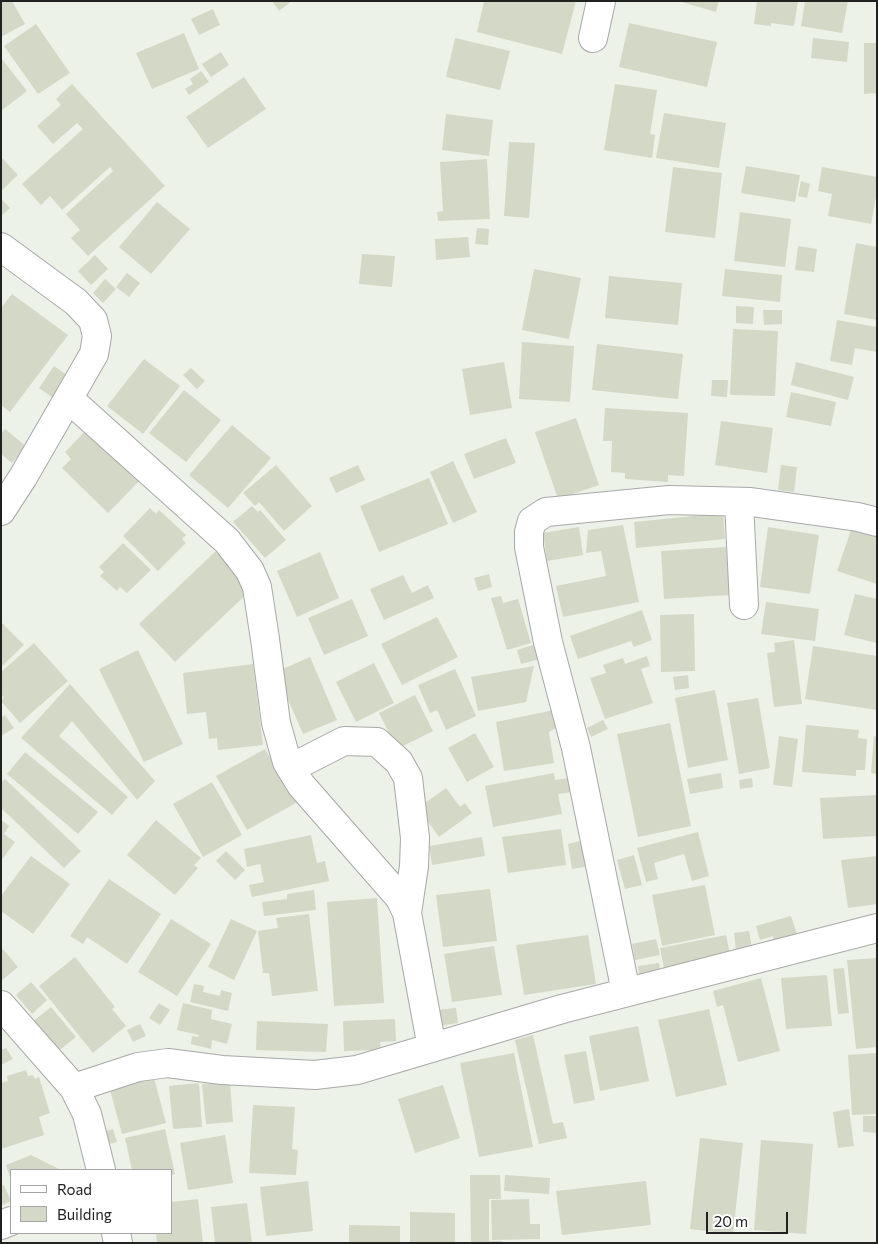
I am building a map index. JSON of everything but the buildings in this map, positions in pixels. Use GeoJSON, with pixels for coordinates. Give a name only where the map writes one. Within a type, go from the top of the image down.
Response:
{"type":"FeatureCollection","features":[{"type":"Feature","properties":{"kind":"street"},"geometry":{"type":"LineString","coordinates":[[593,38],[601,1]]}},
{"type":"Feature","properties":{"kind":"street"},"geometry":{"type":"LineString","coordinates":[[1,248],[76,302],[93,320],[97,336],[94,354],[23,477],[1,511]]}},
{"type":"Feature","properties":{"kind":"street"},"geometry":{"type":"LineString","coordinates":[[68,399],[228,541],[250,571],[257,587],[276,724],[287,762],[301,785],[400,898],[407,913],[432,1048]]}},
{"type":"Feature","properties":{"kind":"street"},"geometry":{"type":"LineString","coordinates":[[626,992],[576,748],[546,633],[529,547],[529,532],[532,521],[546,512],[669,500],[739,502],[858,517],[877,522]]}},
{"type":"Feature","properties":{"kind":"street"},"geometry":{"type":"LineString","coordinates":[[739,502],[744,605]]}},
{"type":"Feature","properties":{"kind":"street"},"geometry":{"type":"LineString","coordinates":[[291,768],[344,741],[377,742],[399,762],[408,778],[415,838],[414,866],[407,913]]}},
{"type":"Feature","properties":{"kind":"street"},"geometry":{"type":"LineString","coordinates":[[74,1088],[138,1067],[168,1063],[222,1070],[315,1075],[358,1070],[562,1008],[877,928]]}},
{"type":"Feature","properties":{"kind":"street"},"geometry":{"type":"LineString","coordinates":[[1,1005],[74,1088],[87,1114],[101,1169]]}}]}
